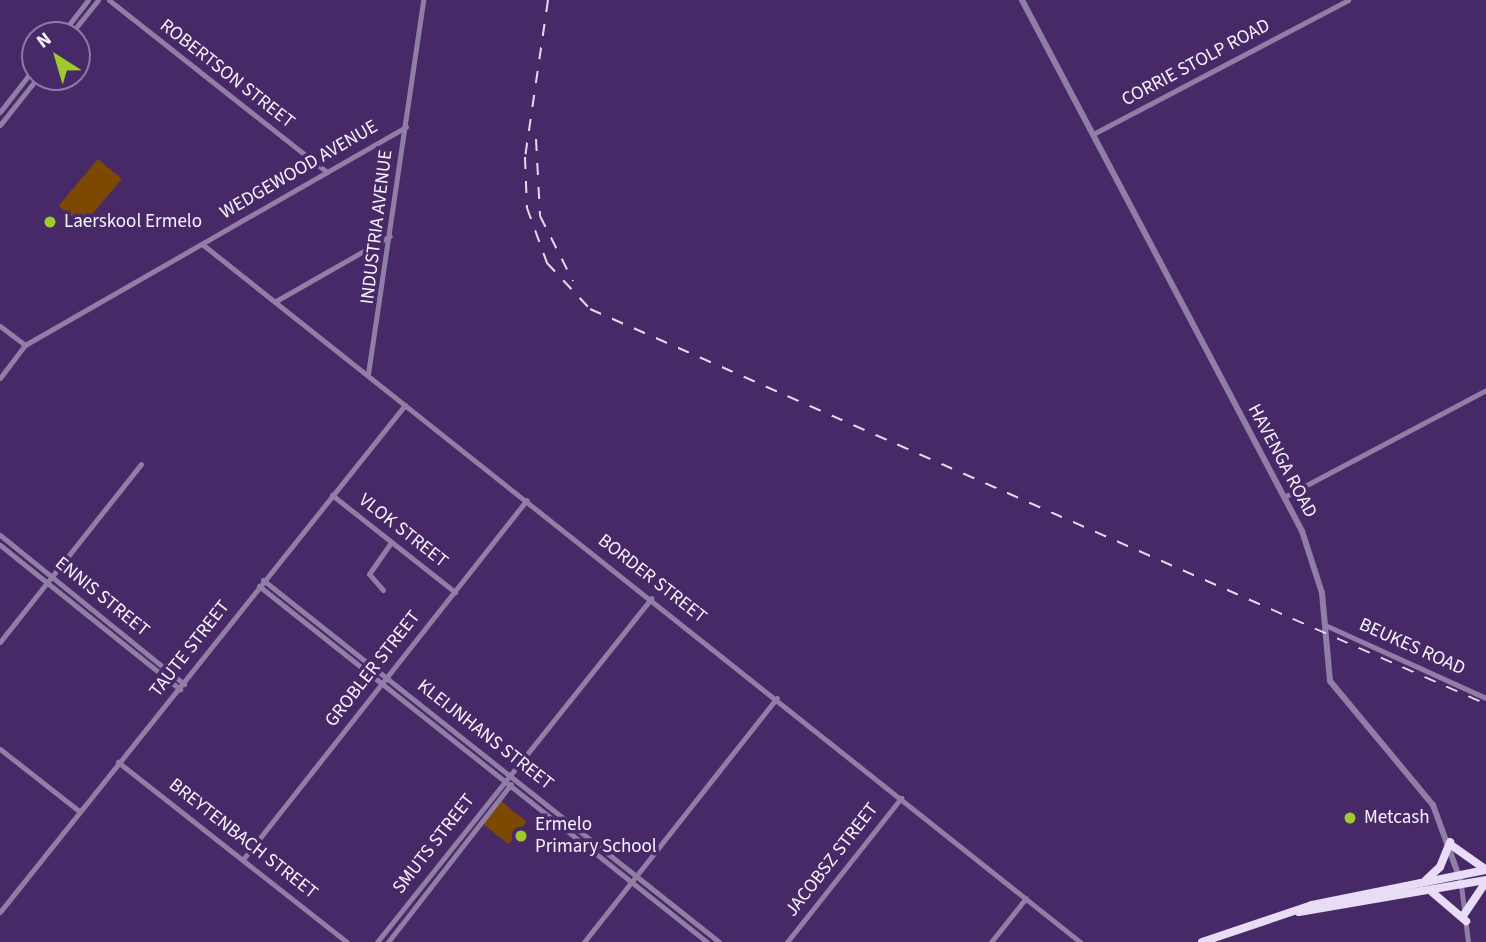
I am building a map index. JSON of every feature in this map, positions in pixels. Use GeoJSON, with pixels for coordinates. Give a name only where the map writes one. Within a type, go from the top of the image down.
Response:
{"type":"FeatureCollection","features":[{"type":"Feature","properties":{"kind":"highway"},"geometry":{"type":"LineString","coordinates":[[1420,883],[1440,867],[1450,843],[1486,870]]}},
{"type":"Feature","properties":{"kind":"highway"},"geometry":{"type":"LineString","coordinates":[[1202,942],[1296,911],[1486,870]]}},
{"type":"Feature","properties":{"kind":"highway"},"geometry":{"type":"LineString","coordinates":[[1296,911],[1486,881]]}},
{"type":"Feature","properties":{"kind":"highway"},"geometry":{"type":"LineString","coordinates":[[1429,891],[1466,917],[1486,881]]}},
{"type":"Feature","properties":{"kind":"street"},"geometry":{"type":"LineString","coordinates":[[72,21],[88,0]]}},
{"type":"Feature","properties":{"kind":"street"},"geometry":{"type":"LineString","coordinates":[[81,21],[98,0]]}},
{"type":"Feature","properties":{"kind":"street","name":"ROBERTSON STREET"},"geometry":{"type":"LineString","coordinates":[[109,0],[327,172]]}},
{"type":"Feature","properties":{"kind":"street","name":"INDUSTRIA AVENUE"},"geometry":{"type":"LineString","coordinates":[[368,374],[424,0]]}},
{"type":"Feature","properties":{"kind":"street","name":"HAVENGA ROAD"},"geometry":{"type":"LineString","coordinates":[[1022,0],[1095,133],[1284,497],[1320,581],[1330,681],[1405,767],[1450,843],[1461,885],[1468,942]]}},
{"type":"Feature","properties":{"kind":"street","name":"CORRIE STOLP ROAD"},"geometry":{"type":"LineString","coordinates":[[1095,133],[1348,0]]}},
{"type":"Feature","properties":{"kind":"street"},"geometry":{"type":"LineString","coordinates":[[1,118],[21,88]]}},
{"type":"Feature","properties":{"kind":"street"},"geometry":{"type":"LineString","coordinates":[[1,118],[25,91]]}},
{"type":"Feature","properties":{"kind":"street","name":"WEDGEWOOD AVENUE"},"geometry":{"type":"LineString","coordinates":[[25,345],[406,127]]}},
{"type":"Feature","properties":{"kind":"street"},"geometry":{"type":"LineString","coordinates":[[276,301],[390,236]]}},
{"type":"Feature","properties":{"kind":"street","name":"BORDER STREET"},"geometry":{"type":"LineString","coordinates":[[202,244],[778,698],[1080,942]]}},
{"type":"Feature","properties":{"kind":"street"},"geometry":{"type":"LineString","coordinates":[[0,326],[25,345],[0,378]]}},
{"type":"Feature","properties":{"kind":"street"},"geometry":{"type":"LineString","coordinates":[[1284,497],[1486,390]]}},
{"type":"Feature","properties":{"kind":"street","name":"TAUTE STREET"},"geometry":{"type":"LineString","coordinates":[[0,912],[405,405]]}},
{"type":"Feature","properties":{"kind":"street"},"geometry":{"type":"LineString","coordinates":[[0,642],[141,464]]}},
{"type":"Feature","properties":{"kind":"street","name":"VLOK STREET"},"geometry":{"type":"LineString","coordinates":[[332,495],[455,592]]}},
{"type":"Feature","properties":{"kind":"street","name":"GROBLER STREET"},"geometry":{"type":"LineString","coordinates":[[244,858],[527,500]]}},
{"type":"Feature","properties":{"kind":"street","name":"ENNIS STREET"},"geometry":{"type":"LineString","coordinates":[[0,535],[182,686]]}},
{"type":"Feature","properties":{"kind":"street"},"geometry":{"type":"LineString","coordinates":[[383,590],[369,574],[391,541]]}},
{"type":"Feature","properties":{"kind":"street","name":"ENNIS STREET"},"geometry":{"type":"LineString","coordinates":[[0,545],[182,686]]}},
{"type":"Feature","properties":{"kind":"street","name":"KLEIJNHANS STREET"},"geometry":{"type":"LineString","coordinates":[[263,580],[510,780],[719,942]]}},
{"type":"Feature","properties":{"kind":"street","name":"KLEIJNHANS STREET"},"geometry":{"type":"LineString","coordinates":[[259,586],[385,680]]}},
{"type":"Feature","properties":{"kind":"street","name":"SMUTS STREET"},"geometry":{"type":"LineString","coordinates":[[388,942],[518,769],[652,598]]}},
{"type":"Feature","properties":{"kind":"street","name":"BEUKES ROAD"},"geometry":{"type":"LineString","coordinates":[[1325,625],[1486,698]]}},
{"type":"Feature","properties":{"kind":"street"},"geometry":{"type":"LineString","coordinates":[[584,942],[778,698]]}},
{"type":"Feature","properties":{"kind":"street"},"geometry":{"type":"LineString","coordinates":[[0,749],[79,811]]}},
{"type":"Feature","properties":{"kind":"street","name":"BREYTENBACH STREET"},"geometry":{"type":"LineString","coordinates":[[118,762],[348,942]]}},
{"type":"Feature","properties":{"kind":"street","name":"SMUTS STREET"},"geometry":{"type":"LineString","coordinates":[[377,942],[510,780]]}},
{"type":"Feature","properties":{"kind":"street","name":"JACOBSZ STREET"},"geometry":{"type":"LineString","coordinates":[[787,942],[901,798]]}},
{"type":"Feature","properties":{"kind":"street","name":"KLEIJNHANS STREET"},"geometry":{"type":"LineString","coordinates":[[635,878],[707,942]]}},
{"type":"Feature","properties":{"kind":"street"},"geometry":{"type":"LineString","coordinates":[[991,942],[1026,898]]}},
{"type":"Feature","properties":{"kind":"shaded area"},"geometry":{"type":"Polygon","coordinates":[[[98,159],[122,179],[83,226],[59,206],[98,159]]]}},
{"type":"Feature","properties":{"kind":"shaded area"},"geometry":{"type":"Polygon","coordinates":[[[501,801],[527,822],[508,844],[483,824],[501,801]]]}},
{"type":"Feature","properties":{"kind":"railway"},"geometry":{"type":"LineString","coordinates":[[548,0],[525,157],[527,208],[547,263],[590,309],[1486,704]]}},
{"type":"Feature","properties":{"kind":"railway"},"geometry":{"type":"LineString","coordinates":[[536,139],[540,216],[573,281]]}},
{"type":"Feature","properties":{"kind":"place","name":"Laerskool Ermelo"},"geometry":{"type":"Point","coordinates":[50,222]}},
{"type":"Feature","properties":{"kind":"place","name":"Metcash"},"geometry":{"type":"Point","coordinates":[1350,818]}},
{"type":"Feature","properties":{"kind":"place","name":"Ermelo Primary School"},"geometry":{"type":"Point","coordinates":[521,836]}}]}
